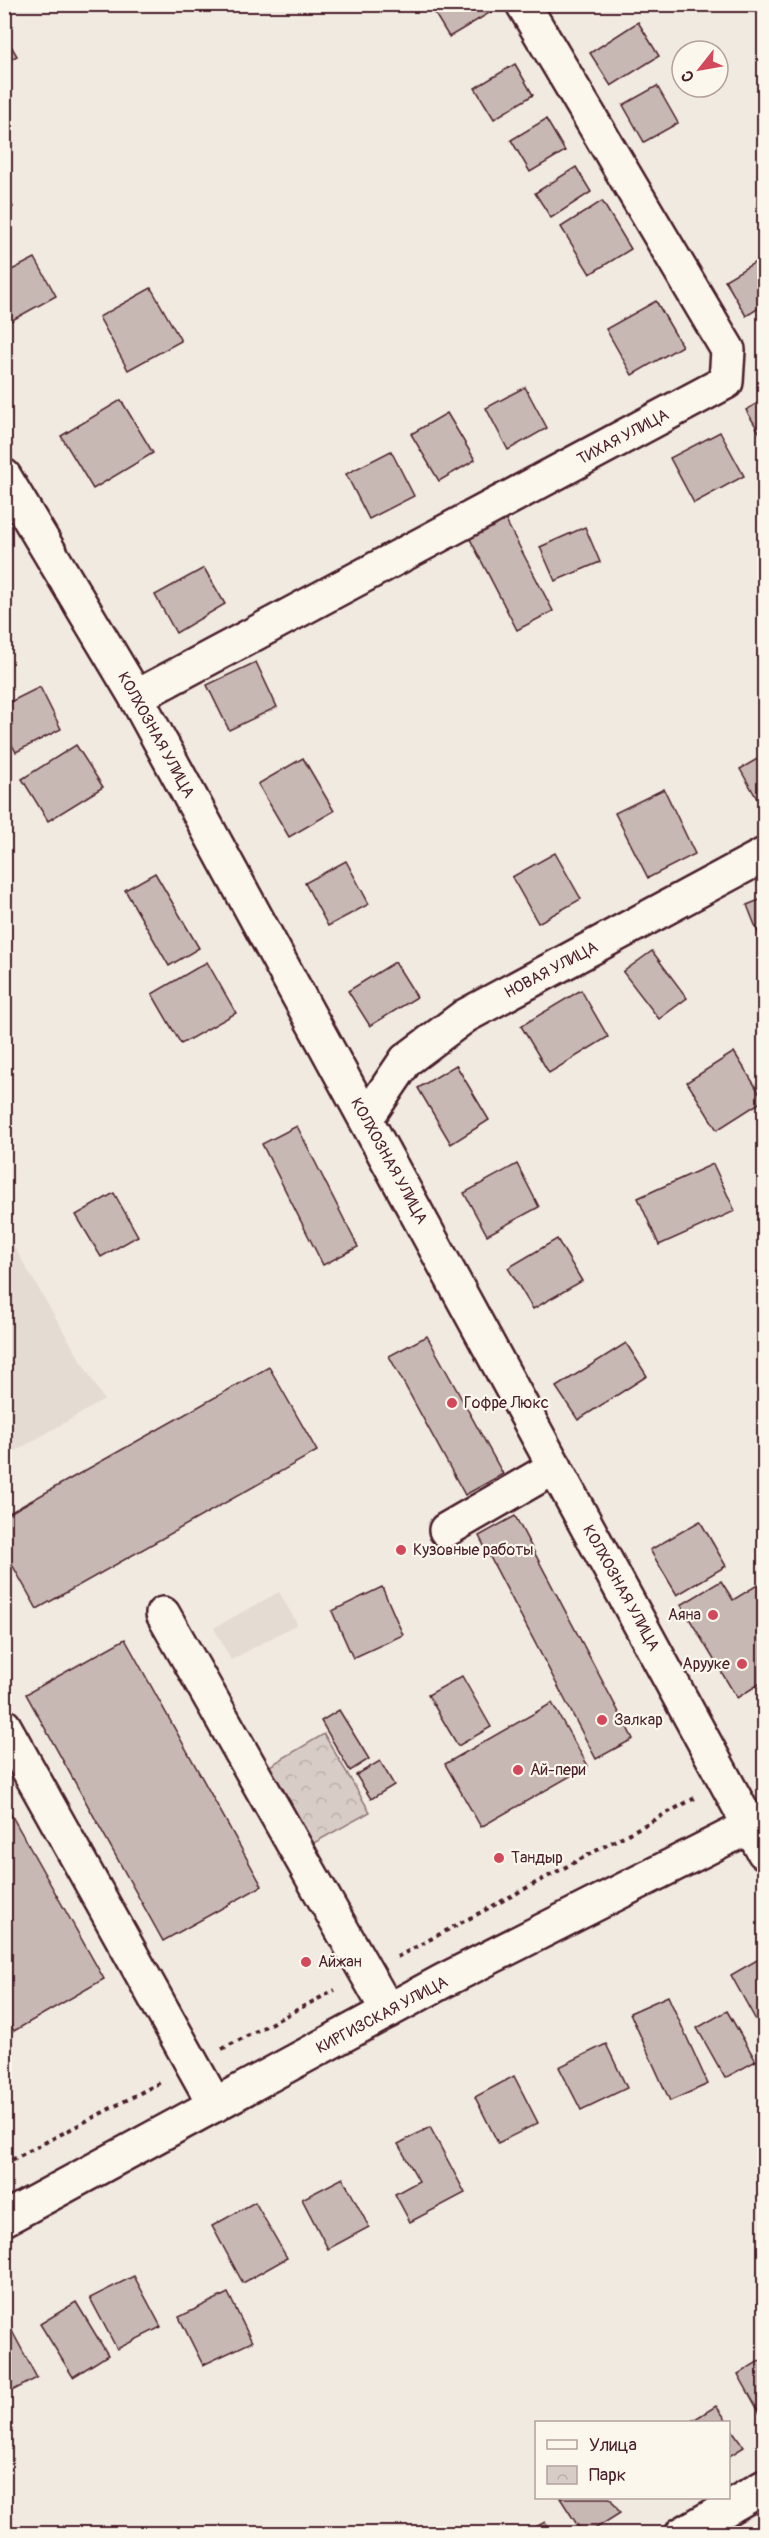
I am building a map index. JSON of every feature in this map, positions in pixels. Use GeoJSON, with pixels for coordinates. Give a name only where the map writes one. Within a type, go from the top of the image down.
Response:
{"type":"FeatureCollection","features":[{"type":"Feature","properties":{"kind":"street","name":"ТИХАЯ УЛИЦА"},"geometry":{"type":"LineString","coordinates":[[136,697],[726,382],[728,350],[523,4]]}},
{"type":"Feature","properties":{"kind":"street","name":"КОЛХОЗНАЯ УЛИЦА"},"geometry":{"type":"LineString","coordinates":[[4,476],[136,697],[555,1467],[760,1832]]}},
{"type":"Feature","properties":{"kind":"street","name":"НОВАЯ УЛИЦА"},"geometry":{"type":"LineString","coordinates":[[366,1119],[406,1060],[465,1016],[765,855]]}},
{"type":"Feature","properties":{"kind":"street"},"geometry":{"type":"LineString","coordinates":[[446,1530],[555,1467]]}},
{"type":"Feature","properties":{"kind":"street"},"geometry":{"type":"LineString","coordinates":[[163,1614],[388,2011]]}},
{"type":"Feature","properties":{"kind":"street"},"geometry":{"type":"LineString","coordinates":[[4,1726],[215,2105]]}},
{"type":"Feature","properties":{"kind":"street","name":"КИРГИЗСКАЯ УЛИЦА"},"geometry":{"type":"LineString","coordinates":[[4,2218],[388,2011],[760,1832]]}},
{"type":"Feature","properties":{"kind":"street"},"geometry":{"type":"LineString","coordinates":[[682,2534],[765,2487]]}},
{"type":"Feature","properties":{"kind":"shaded area"},"geometry":{"type":"Polygon","coordinates":[[[4,1230],[104,1400],[5,1457],[4,1457],[4,1230]]]}},
{"type":"Feature","properties":{"kind":"shaded area"},"geometry":{"type":"Polygon","coordinates":[[[279,1592],[297,1624],[231,1660],[214,1628],[279,1592]]]}},
{"type":"Feature","properties":{"kind":"green space"},"geometry":{"type":"Polygon","coordinates":[[[324,1734],[370,1812],[312,1844],[268,1767],[324,1734]]]}},
{"type":"Feature","properties":{"kind":"building"},"geometry":{"type":"Polygon","coordinates":[[[429,4],[486,4],[491,12],[449,37],[429,4]]]}},
{"type":"Feature","properties":{"kind":"building"},"geometry":{"type":"Polygon","coordinates":[[[638,22],[659,56],[611,86],[590,53],[638,22]]]}},
{"type":"Feature","properties":{"kind":"building"},"geometry":{"type":"Polygon","coordinates":[[[4,34],[17,56],[4,63],[4,34]]]}},
{"type":"Feature","properties":{"kind":"building"},"geometry":{"type":"Polygon","coordinates":[[[515,64],[533,95],[494,119],[475,88],[515,64]]]}},
{"type":"Feature","properties":{"kind":"building"},"geometry":{"type":"Polygon","coordinates":[[[657,86],[678,123],[644,142],[623,105],[657,86]]]}},
{"type":"Feature","properties":{"kind":"building"},"geometry":{"type":"Polygon","coordinates":[[[546,119],[565,151],[530,172],[511,140],[546,119]]]}},
{"type":"Feature","properties":{"kind":"building"},"geometry":{"type":"Polygon","coordinates":[[[576,167],[591,192],[551,218],[535,193],[576,167]]]}},
{"type":"Feature","properties":{"kind":"building"},"geometry":{"type":"Polygon","coordinates":[[[4,193],[13,207],[4,212],[4,193]]]}},
{"type":"Feature","properties":{"kind":"building"},"geometry":{"type":"Polygon","coordinates":[[[602,201],[631,249],[590,274],[561,227],[602,201]]]}},
{"type":"Feature","properties":{"kind":"building"},"geometry":{"type":"Polygon","coordinates":[[[764,257],[764,305],[746,316],[725,280],[764,257]]]}},
{"type":"Feature","properties":{"kind":"building"},"geometry":{"type":"Polygon","coordinates":[[[35,258],[56,296],[7,323],[4,319],[4,274],[35,258]]]}},
{"type":"Feature","properties":{"kind":"building"},"geometry":{"type":"Polygon","coordinates":[[[151,288],[181,341],[128,370],[99,317],[151,288]]]}},
{"type":"Feature","properties":{"kind":"building"},"geometry":{"type":"Polygon","coordinates":[[[656,301],[682,346],[632,375],[606,329],[656,301]]]}},
{"type":"Feature","properties":{"kind":"building"},"geometry":{"type":"Polygon","coordinates":[[[525,387],[547,428],[508,450],[486,408],[525,387]]]}},
{"type":"Feature","properties":{"kind":"building"},"geometry":{"type":"Polygon","coordinates":[[[764,399],[764,440],[746,410],[764,399]]]}},
{"type":"Feature","properties":{"kind":"building"},"geometry":{"type":"Polygon","coordinates":[[[121,400],[153,453],[93,489],[61,436],[121,400]]]}},
{"type":"Feature","properties":{"kind":"building"},"geometry":{"type":"Polygon","coordinates":[[[447,413],[475,460],[439,481],[411,434],[447,413]]]}},
{"type":"Feature","properties":{"kind":"building"},"geometry":{"type":"Polygon","coordinates":[[[720,432],[744,476],[694,503],[670,458],[720,432]]]}},
{"type":"Feature","properties":{"kind":"building"},"geometry":{"type":"Polygon","coordinates":[[[391,451],[414,496],[369,519],[346,474],[391,451]]]}},
{"type":"Feature","properties":{"kind":"building"},"geometry":{"type":"Polygon","coordinates":[[[504,517],[553,611],[517,630],[468,535],[504,517]]]}},
{"type":"Feature","properties":{"kind":"building"},"geometry":{"type":"Polygon","coordinates":[[[585,527],[600,562],[555,581],[540,547],[585,527]]]}},
{"type":"Feature","properties":{"kind":"building"},"geometry":{"type":"Polygon","coordinates":[[[204,568],[225,604],[176,633],[155,595],[204,568]]]}},
{"type":"Feature","properties":{"kind":"building"},"geometry":{"type":"Polygon","coordinates":[[[256,662],[277,707],[229,730],[207,685],[256,662]]]}},
{"type":"Feature","properties":{"kind":"building"},"geometry":{"type":"Polygon","coordinates":[[[40,687],[61,729],[16,752],[4,731],[4,705],[40,687]]]}},
{"type":"Feature","properties":{"kind":"building"},"geometry":{"type":"Polygon","coordinates":[[[76,745],[103,787],[48,821],[22,779],[76,745]]]}},
{"type":"Feature","properties":{"kind":"building"},"geometry":{"type":"Polygon","coordinates":[[[764,755],[764,811],[740,769],[764,755]]]}},
{"type":"Feature","properties":{"kind":"building"},"geometry":{"type":"Polygon","coordinates":[[[303,758],[334,811],[289,837],[258,784],[303,758]]]}},
{"type":"Feature","properties":{"kind":"building"},"geometry":{"type":"Polygon","coordinates":[[[664,789],[695,854],[648,878],[615,813],[664,789]]]}},
{"type":"Feature","properties":{"kind":"building"},"geometry":{"type":"Polygon","coordinates":[[[555,853],[581,899],[538,923],[512,877],[555,853]]]}},
{"type":"Feature","properties":{"kind":"building"},"geometry":{"type":"Polygon","coordinates":[[[346,861],[369,904],[328,926],[305,883],[346,861]]]}},
{"type":"Feature","properties":{"kind":"building"},"geometry":{"type":"Polygon","coordinates":[[[155,873],[199,948],[169,966],[125,890],[155,873]]]}},
{"type":"Feature","properties":{"kind":"building"},"geometry":{"type":"Polygon","coordinates":[[[764,898],[764,948],[747,905],[764,898]]]}},
{"type":"Feature","properties":{"kind":"building"},"geometry":{"type":"Polygon","coordinates":[[[652,951],[687,998],[659,1019],[623,972],[652,951]]]}},
{"type":"Feature","properties":{"kind":"building"},"geometry":{"type":"Polygon","coordinates":[[[207,962],[236,1013],[181,1044],[152,994],[207,962]]]}},
{"type":"Feature","properties":{"kind":"building"},"geometry":{"type":"Polygon","coordinates":[[[395,962],[417,997],[370,1026],[348,991],[395,962]]]}},
{"type":"Feature","properties":{"kind":"building"},"geometry":{"type":"Polygon","coordinates":[[[581,990],[608,1037],[549,1073],[521,1026],[581,990]]]}},
{"type":"Feature","properties":{"kind":"building"},"geometry":{"type":"Polygon","coordinates":[[[734,1052],[764,1100],[717,1130],[687,1082],[734,1052]]]}},
{"type":"Feature","properties":{"kind":"building"},"geometry":{"type":"Polygon","coordinates":[[[456,1065],[489,1120],[451,1144],[418,1088],[456,1065]]]}},
{"type":"Feature","properties":{"kind":"building"},"geometry":{"type":"Polygon","coordinates":[[[297,1126],[358,1247],[323,1265],[262,1144],[297,1126]]]}},
{"type":"Feature","properties":{"kind":"building"},"geometry":{"type":"Polygon","coordinates":[[[517,1164],[539,1207],[487,1235],[464,1193],[517,1164]]]}},
{"type":"Feature","properties":{"kind":"building"},"geometry":{"type":"Polygon","coordinates":[[[713,1164],[735,1211],[659,1245],[638,1198],[713,1164]]]}},
{"type":"Feature","properties":{"kind":"building"},"geometry":{"type":"Polygon","coordinates":[[[114,1193],[138,1236],[101,1257],[76,1215],[114,1193]]]}},
{"type":"Feature","properties":{"kind":"building"},"geometry":{"type":"Polygon","coordinates":[[[557,1239],[582,1281],[533,1309],[508,1268],[557,1239]]]}},
{"type":"Feature","properties":{"kind":"building"},"geometry":{"type":"Polygon","coordinates":[[[764,1268],[764,1286],[757,1272],[764,1268]]]}},
{"type":"Feature","properties":{"kind":"building"},"geometry":{"type":"Polygon","coordinates":[[[427,1336],[503,1474],[465,1495],[389,1356],[427,1336]]]}},
{"type":"Feature","properties":{"kind":"building"},"geometry":{"type":"Polygon","coordinates":[[[626,1343],[647,1376],[578,1420],[556,1387],[626,1343]]]}},
{"type":"Feature","properties":{"kind":"building"},"geometry":{"type":"Polygon","coordinates":[[[269,1367],[317,1451],[37,1609],[4,1550],[4,1516],[269,1367]]]}},
{"type":"Feature","properties":{"kind":"building"},"geometry":{"type":"Polygon","coordinates":[[[515,1516],[633,1739],[596,1759],[479,1536],[515,1516]]]}},
{"type":"Feature","properties":{"kind":"building"},"geometry":{"type":"Polygon","coordinates":[[[700,1521],[726,1566],[677,1595],[650,1550],[700,1521]]]}},
{"type":"Feature","properties":{"kind":"building"},"geometry":{"type":"Polygon","coordinates":[[[721,1581],[733,1600],[759,1584],[764,1593],[764,1681],[737,1698],[681,1605],[721,1581]]]}},
{"type":"Feature","properties":{"kind":"building"},"geometry":{"type":"Polygon","coordinates":[[[382,1587],[403,1635],[353,1658],[332,1611],[382,1587]]]}},
{"type":"Feature","properties":{"kind":"building"},"geometry":{"type":"Polygon","coordinates":[[[125,1639],[262,1886],[163,1941],[26,1694],[125,1639]]]}},
{"type":"Feature","properties":{"kind":"building"},"geometry":{"type":"Polygon","coordinates":[[[462,1676],[491,1727],[458,1746],[428,1695],[462,1676]]]}},
{"type":"Feature","properties":{"kind":"building"},"geometry":{"type":"Polygon","coordinates":[[[552,1703],[588,1766],[481,1827],[445,1764],[552,1703]]]}},
{"type":"Feature","properties":{"kind":"building"},"geometry":{"type":"Polygon","coordinates":[[[339,1710],[369,1759],[350,1771],[321,1721],[339,1710]]]}},
{"type":"Feature","properties":{"kind":"building"},"geometry":{"type":"Polygon","coordinates":[[[380,1761],[394,1785],[371,1799],[356,1775],[380,1761]]]}},
{"type":"Feature","properties":{"kind":"building"},"geometry":{"type":"Polygon","coordinates":[[[4,1802],[104,1979],[14,2031],[4,2014],[4,1802]]]}},
{"type":"Feature","properties":{"kind":"building"},"geometry":{"type":"Polygon","coordinates":[[[764,1956],[764,2030],[762,2031],[731,1975],[764,1956]]]}},
{"type":"Feature","properties":{"kind":"building"},"geometry":{"type":"Polygon","coordinates":[[[668,1996],[708,2084],[670,2101],[630,2013],[668,1996]]]}},
{"type":"Feature","properties":{"kind":"building"},"geometry":{"type":"Polygon","coordinates":[[[727,2011],[756,2061],[725,2078],[697,2028],[727,2011]]]}},
{"type":"Feature","properties":{"kind":"building"},"geometry":{"type":"Polygon","coordinates":[[[606,2044],[627,2088],[581,2110],[559,2067],[606,2044]]]}},
{"type":"Feature","properties":{"kind":"building"},"geometry":{"type":"Polygon","coordinates":[[[514,2076],[538,2123],[498,2143],[475,2097],[514,2076]]]}},
{"type":"Feature","properties":{"kind":"building"},"geometry":{"type":"Polygon","coordinates":[[[430,2127],[465,2193],[410,2222],[395,2194],[419,2181],[398,2144],[430,2127]]]}},
{"type":"Feature","properties":{"kind":"building"},"geometry":{"type":"Polygon","coordinates":[[[343,2178],[369,2227],[328,2249],[302,2199],[343,2178]]]}},
{"type":"Feature","properties":{"kind":"building"},"geometry":{"type":"Polygon","coordinates":[[[255,2202],[287,2258],[243,2283],[212,2226],[255,2202]]]}},
{"type":"Feature","properties":{"kind":"building"},"geometry":{"type":"Polygon","coordinates":[[[134,2276],[161,2327],[117,2349],[90,2298],[134,2276]]]}},
{"type":"Feature","properties":{"kind":"building"},"geometry":{"type":"Polygon","coordinates":[[[228,2293],[252,2342],[203,2365],[179,2317],[228,2293]]]}},
{"type":"Feature","properties":{"kind":"building"},"geometry":{"type":"Polygon","coordinates":[[[76,2302],[108,2355],[73,2377],[40,2324],[76,2302]]]}},
{"type":"Feature","properties":{"kind":"building"},"geometry":{"type":"Polygon","coordinates":[[[4,2316],[37,2378],[4,2395],[4,2316]]]}},
{"type":"Feature","properties":{"kind":"building"},"geometry":{"type":"Polygon","coordinates":[[[764,2358],[764,2421],[738,2374],[764,2358]]]}},
{"type":"Feature","properties":{"kind":"building"},"geometry":{"type":"Polygon","coordinates":[[[716,2406],[727,2421],[692,2421],[716,2406]]]}},
{"type":"Feature","properties":{"kind":"building"},"geometry":{"type":"Polygon","coordinates":[[[730,2427],[744,2447],[730,2456],[730,2427]]]}},
{"type":"Feature","properties":{"kind":"building"},"geometry":{"type":"Polygon","coordinates":[[[561,2499],[611,2499],[620,2513],[587,2534],[583,2534],[561,2499]]]}},
{"type":"Feature","properties":{"kind":"building"},"geometry":{"type":"Polygon","coordinates":[[[545,2522],[551,2534],[523,2534],[545,2522]]]}},
{"type":"Feature","properties":{"kind":"place","name":"Гофре Люкс"},"geometry":{"type":"Point","coordinates":[452,1403]}},
{"type":"Feature","properties":{"kind":"place","name":"Кузовные работы"},"geometry":{"type":"Point","coordinates":[401,1550]}},
{"type":"Feature","properties":{"kind":"place","name":"Аяна"},"geometry":{"type":"Point","coordinates":[713,1615]}},
{"type":"Feature","properties":{"kind":"place","name":"Арууке"},"geometry":{"type":"Point","coordinates":[742,1664]}},
{"type":"Feature","properties":{"kind":"place","name":"Залкар"},"geometry":{"type":"Point","coordinates":[602,1720]}},
{"type":"Feature","properties":{"kind":"place","name":"Ай-пери"},"geometry":{"type":"Point","coordinates":[518,1770]}},
{"type":"Feature","properties":{"kind":"place","name":"Тандыр"},"geometry":{"type":"Point","coordinates":[499,1858]}},
{"type":"Feature","properties":{"kind":"place","name":"Айжан"},"geometry":{"type":"Point","coordinates":[306,1962]}}]}
